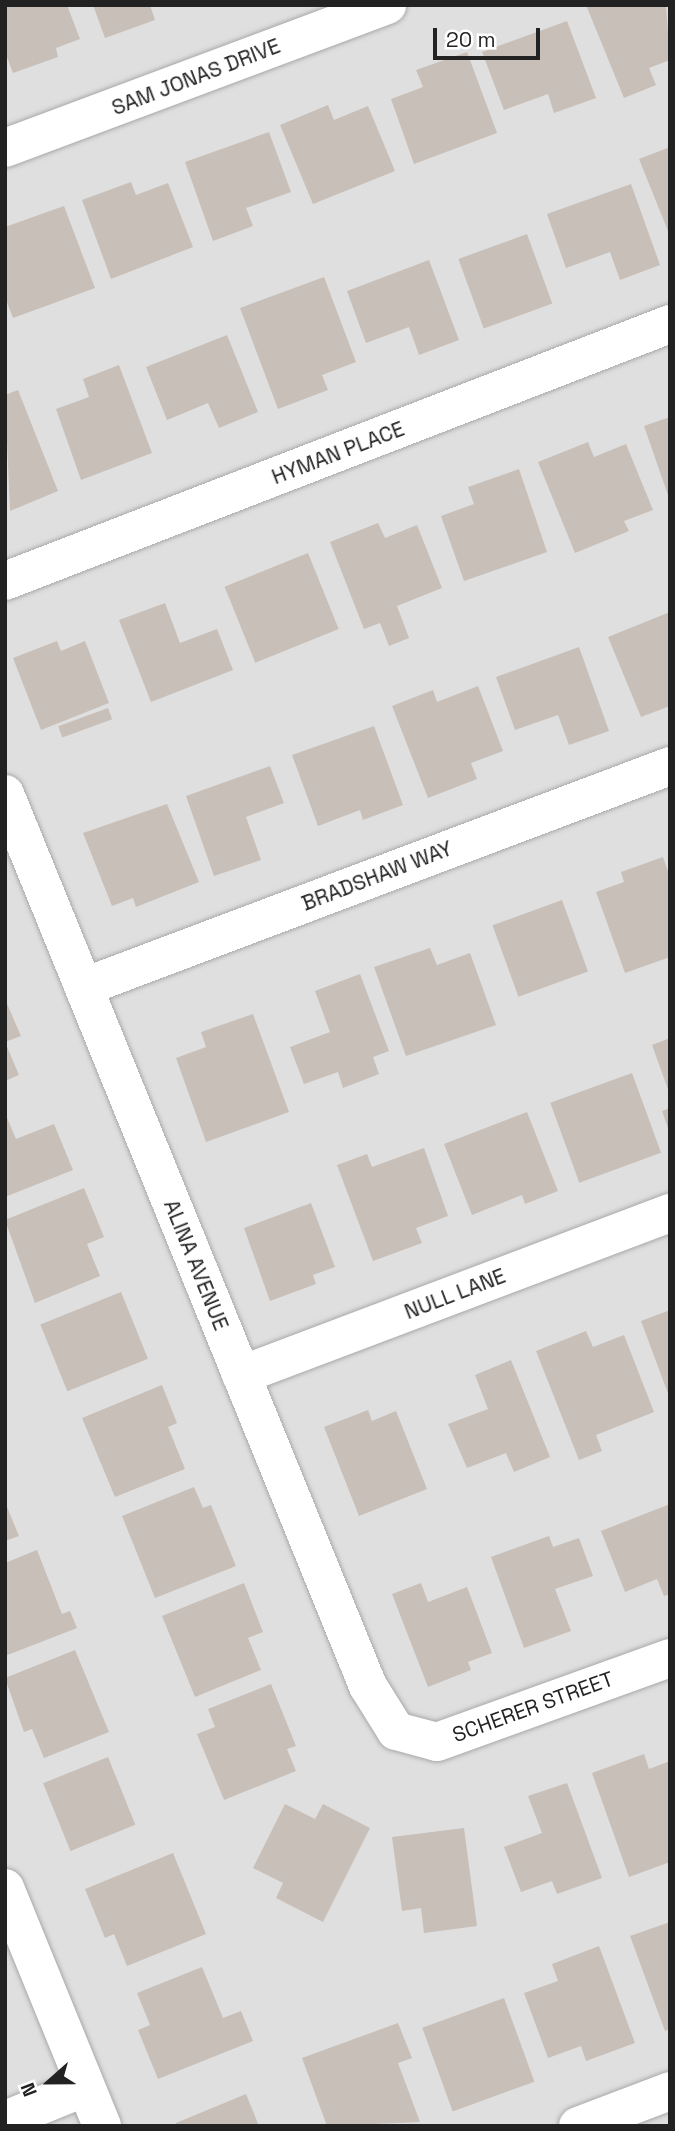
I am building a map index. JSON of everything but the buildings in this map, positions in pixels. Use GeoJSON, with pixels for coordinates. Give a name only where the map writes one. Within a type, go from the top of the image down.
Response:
{"type":"FeatureCollection","features":[{"type":"Feature","properties":{"kind":"street","name":"SAM JONAS DRIVE"},"geometry":{"type":"LineString","coordinates":[[5,148],[387,5]]}},
{"type":"Feature","properties":{"kind":"street","name":"HYMAN PLACE"},"geometry":{"type":"LineString","coordinates":[[5,581],[670,324]]}},
{"type":"Feature","properties":{"kind":"street","name":"BRADSHAW WAY"},"geometry":{"type":"LineString","coordinates":[[84,987],[670,766]]}},
{"type":"Feature","properties":{"kind":"street","name":"ALINA AVENUE"},"geometry":{"type":"LineString","coordinates":[[5,794],[368,1686],[396,1731]]}},
{"type":"Feature","properties":{"kind":"street","name":"NULL LANE"},"geometry":{"type":"LineString","coordinates":[[241,1375],[670,1213]]}},
{"type":"Feature","properties":{"kind":"street","name":"SCHERER STREET"},"geometry":{"type":"LineString","coordinates":[[396,1731],[437,1742],[670,1658]]}},
{"type":"Feature","properties":{"kind":"street"},"geometry":{"type":"LineString","coordinates":[[5,1888],[102,2126]]}},
{"type":"Feature","properties":{"kind":"street"},"geometry":{"type":"LineString","coordinates":[[5,2120],[86,2087]]}},
{"type":"Feature","properties":{"kind":"street"},"geometry":{"type":"LineString","coordinates":[[578,2126],[670,2091]]}},
{"type":"Feature","properties":{"kind":"shaded area"},"geometry":{"type":"Polygon","coordinates":[[[5,5],[670,5],[670,2126],[5,2126],[5,5]]]}}]}
